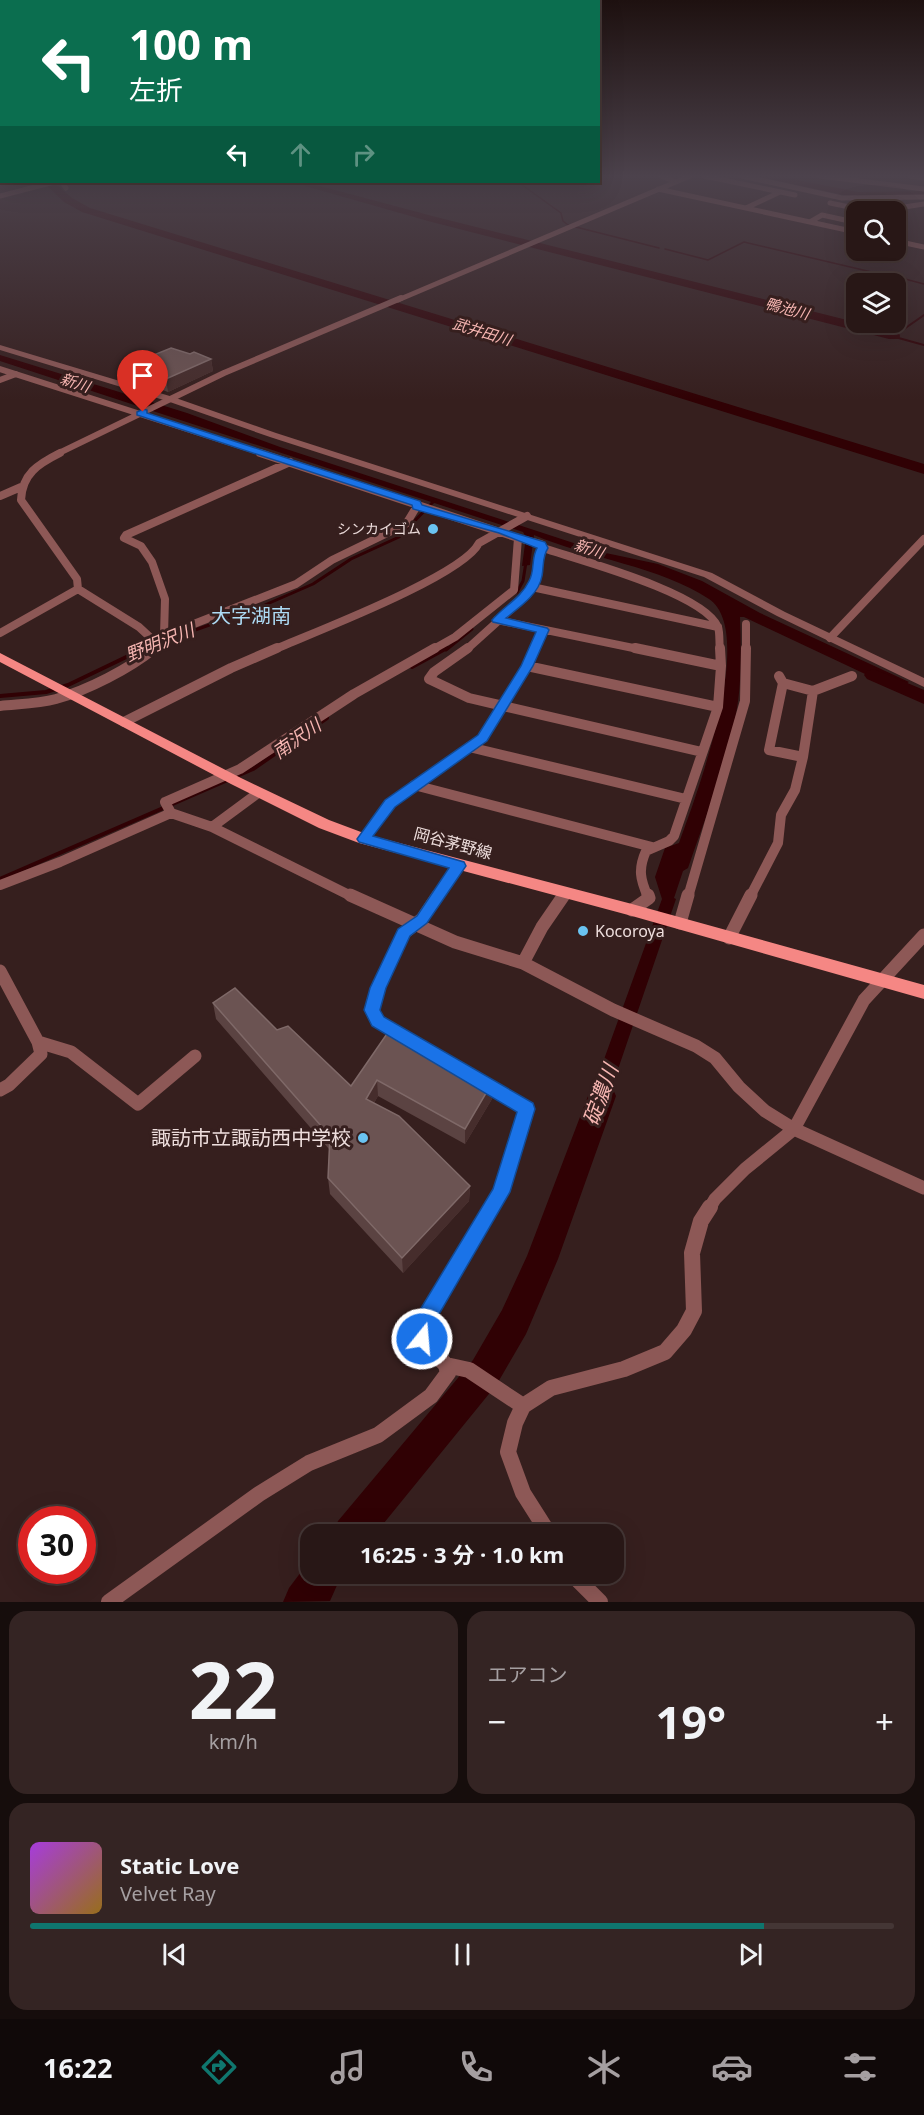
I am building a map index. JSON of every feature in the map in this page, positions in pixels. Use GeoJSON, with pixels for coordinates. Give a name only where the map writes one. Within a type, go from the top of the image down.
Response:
{"type":"FeatureCollection","features":[{"type":"Feature","properties":{"kind":"main road","name":"岡谷茅野線"},"geometry":{"type":"LineString","coordinates":[[0,657],[258,793],[324,824],[364,839],[458,866],[632,910],[924,992]]}},
{"type":"Feature","properties":{"kind":"street"},"geometry":{"type":"LineString","coordinates":[[78,590],[77,579],[21,500],[21,487],[27,474],[41,462],[224,373],[514,251]]}},
{"type":"Feature","properties":{"kind":"street"},"geometry":{"type":"LineString","coordinates":[[0,347],[524,518],[708,575],[924,683]]}},
{"type":"Feature","properties":{"kind":"street"},"geometry":{"type":"LineString","coordinates":[[0,369],[416,503],[417,507],[504,530],[518,538],[541,544],[543,548],[646,582],[705,611],[718,627],[721,666],[718,707],[674,836],[669,841],[652,846],[646,851],[638,870],[638,876],[649,898],[632,910]]}},
{"type":"Feature","properties":{"kind":"street"},"geometry":{"type":"LineString","coordinates":[[0,380],[15,374]]}},
{"type":"Feature","properties":{"kind":"street"},"geometry":{"type":"LineString","coordinates":[[0,706],[54,700],[62,689],[131,666],[154,650],[164,634],[165,599],[152,562],[141,546],[124,538],[172,511],[247,482],[290,462]]}},
{"type":"Feature","properties":{"kind":"street"},"geometry":{"type":"LineString","coordinates":[[0,496],[21,487]]}},
{"type":"Feature","properties":{"kind":"street"},"geometry":{"type":"LineString","coordinates":[[78,590],[139,627],[153,640],[296,584],[332,560],[406,524],[417,507]]}},
{"type":"Feature","properties":{"kind":"street"},"geometry":{"type":"LineString","coordinates":[[124,722],[231,668],[401,595],[455,566],[476,549],[479,543],[524,518]]}},
{"type":"Feature","properties":{"kind":"street"},"geometry":{"type":"LineString","coordinates":[[171,813],[165,802],[240,769],[354,694],[455,637],[514,590],[518,538]]}},
{"type":"Feature","properties":{"kind":"street"},"geometry":{"type":"LineString","coordinates":[[830,638],[924,539]]}},
{"type":"Feature","properties":{"kind":"street"},"geometry":{"type":"LineString","coordinates":[[543,548],[539,553],[537,578],[527,595],[497,620],[474,644],[434,672],[429,679],[437,685],[469,698],[702,752]]}},
{"type":"Feature","properties":{"kind":"street"},"geometry":{"type":"LineString","coordinates":[[531,587],[718,627]]}},
{"type":"Feature","properties":{"kind":"street"},"geometry":{"type":"LineString","coordinates":[[0,633],[78,590]]}},
{"type":"Feature","properties":{"kind":"street"},"geometry":{"type":"LineString","coordinates":[[497,620],[721,666]]}},
{"type":"Feature","properties":{"kind":"street"},"geometry":{"type":"LineString","coordinates":[[677,923],[745,700],[746,624]]}},
{"type":"Feature","properties":{"kind":"street"},"geometry":{"type":"LineString","coordinates":[[364,839],[390,804],[483,738],[527,666],[543,630]]}},
{"type":"Feature","properties":{"kind":"street"},"geometry":{"type":"LineString","coordinates":[[527,666],[718,707]]}},
{"type":"Feature","properties":{"kind":"street"},"geometry":{"type":"LineString","coordinates":[[803,757],[769,750],[781,680],[813,691],[852,676]]}},
{"type":"Feature","properties":{"kind":"street"},"geometry":{"type":"LineString","coordinates":[[729,938],[778,843],[781,815],[795,790],[803,757],[813,691]]}},
{"type":"Feature","properties":{"kind":"street"},"geometry":{"type":"LineString","coordinates":[[469,747],[686,799]]}},
{"type":"Feature","properties":{"kind":"street"},"geometry":{"type":"LineString","coordinates":[[414,785],[652,846]]}},
{"type":"Feature","properties":{"kind":"street"},"geometry":{"type":"LineString","coordinates":[[213,826],[258,793]]}},
{"type":"Feature","properties":{"kind":"street"},"geometry":{"type":"LineString","coordinates":[[0,885],[60,862],[171,813],[213,826],[315,880],[455,942],[523,963],[613,1010],[696,1046],[715,1058],[739,1087],[765,1112],[794,1129],[924,1188]]}},
{"type":"Feature","properties":{"kind":"street"},"geometry":{"type":"LineString","coordinates":[[416,1044],[378,1021],[372,1010],[378,988],[404,933],[422,920],[458,866]]}},
{"type":"Feature","properties":{"kind":"street"},"geometry":{"type":"LineString","coordinates":[[523,963],[542,927],[566,893]]}},
{"type":"Feature","properties":{"kind":"street"},"geometry":{"type":"LineString","coordinates":[[543,1524],[523,1493],[508,1452],[515,1423],[523,1406],[551,1388],[624,1369],[665,1352],[684,1330],[694,1311],[692,1253],[701,1221],[715,1199],[745,1168],[794,1129],[864,1000],[924,935]]}},
{"type":"Feature","properties":{"kind":"street"},"geometry":{"type":"LineString","coordinates":[[0,971],[38,1042],[40,1054],[9,1085],[0,1090]]}},
{"type":"Feature","properties":{"kind":"street"},"geometry":{"type":"LineString","coordinates":[[38,1042],[71,1052],[138,1104],[195,1056]]}},
{"type":"Feature","properties":{"kind":"street"},"geometry":{"type":"LineString","coordinates":[[109,1602],[259,1494],[309,1463],[378,1435],[431,1396],[448,1373],[446,1365],[422,1339],[426,1318],[501,1192],[526,1109],[467,1074]]}},
{"type":"Feature","properties":{"kind":"street"},"geometry":{"type":"LineString","coordinates":[[446,1365],[469,1370],[495,1385],[523,1406]]}},
{"type":"Feature","properties":{"kind":"street"},"geometry":{"type":"LineString","coordinates":[[580,1584],[600,1602]]}},
{"type":"Feature","properties":{"kind":"water"},"geometry":{"type":"Polygon","coordinates":[[[0,355],[187,413],[280,447],[601,552],[658,564],[702,581],[760,613],[909,682],[897,689],[740,617],[739,690],[727,753],[688,868],[683,871],[674,898],[676,899],[599,1125],[581,1123],[662,899],[655,877],[665,848],[679,843],[697,791],[718,717],[725,679],[727,645],[722,617],[709,599],[669,579],[534,535],[530,565],[522,566],[526,537],[523,532],[0,361],[0,355]]]}},
{"type":"Feature","properties":{"kind":"building"},"geometry":{"type":"Polygon","coordinates":[[[171,348],[190,354],[194,352],[211,359],[166,379],[129,365],[171,348]]]}},
{"type":"Feature","properties":{"kind":"building","name":"諏訪市立諏訪西中学校"},"geometry":{"type":"Polygon","coordinates":[[[235,988],[277,1030],[288,1026],[351,1086],[393,1025],[492,1083],[465,1129],[377,1080],[366,1099],[399,1116],[470,1186],[402,1258],[328,1178],[330,1136],[213,1003],[235,988]]]}},
{"type":"Feature","properties":{"kind":"waterway","name":"武井田川"},"geometry":{"type":"LineString","coordinates":[[218,251],[924,469]]}},
{"type":"Feature","properties":{"kind":"waterway","name":"鴨池川"},"geometry":{"type":"LineString","coordinates":[[557,251],[894,336]]}},
{"type":"Feature","properties":{"kind":"waterway"},"geometry":{"type":"LineString","coordinates":[[672,251],[708,260],[726,251]]}},
{"type":"Feature","properties":{"kind":"waterway"},"geometry":{"type":"LineString","coordinates":[[781,251],[876,273]]}},
{"type":"Feature","properties":{"kind":"waterway"},"geometry":{"type":"LineString","coordinates":[[906,279],[924,284]]}},
{"type":"Feature","properties":{"kind":"waterway"},"geometry":{"type":"LineString","coordinates":[[894,336],[924,315]]}},
{"type":"Feature","properties":{"kind":"waterway"},"geometry":{"type":"LineString","coordinates":[[895,337],[924,345]]}},
{"type":"Feature","properties":{"kind":"waterway","name":"野明沢川"},"geometry":{"type":"LineString","coordinates":[[164,641],[258,608],[313,584],[351,559],[399,537],[435,500]]}},
{"type":"Feature","properties":{"kind":"waterway","name":"南沢川"},"geometry":{"type":"LineString","coordinates":[[517,592],[523,581],[526,562]]}},
{"type":"Feature","properties":{"kind":"waterway","name":"南沢川"},"geometry":{"type":"LineString","coordinates":[[446,650],[472,629]]}},
{"type":"Feature","properties":{"kind":"waterway","name":"野明沢川"},"geometry":{"type":"LineString","coordinates":[[143,650],[154,644]]}},
{"type":"Feature","properties":{"kind":"waterway","name":"野明沢川"},"geometry":{"type":"LineString","coordinates":[[0,696],[46,692],[68,685],[145,648]]}},
{"type":"Feature","properties":{"kind":"waterway","name":"南沢川"},"geometry":{"type":"LineString","coordinates":[[412,667],[447,648]]}},
{"type":"Feature","properties":{"kind":"waterway","name":"新川"},"geometry":{"type":"LineString","coordinates":[[874,675],[924,698]]}},
{"type":"Feature","properties":{"kind":"waterway","name":"南沢川"},"geometry":{"type":"LineString","coordinates":[[0,879],[253,769],[327,718]]}},
{"type":"Feature","properties":{"kind":"waterway","name":"碇濃川"},"geometry":{"type":"LineString","coordinates":[[359,1524],[485,1372],[514,1322],[542,1259],[602,1096]]}},
{"type":"Feature","properties":{"kind":"waterway","name":"碇濃川"},"geometry":{"type":"LineString","coordinates":[[303,1602],[318,1584]]}},
{"type":"Feature","properties":{"kind":"place","name":"シンカイゴム"},"geometry":{"type":"Point","coordinates":[433,529]}},
{"type":"Feature","properties":{"kind":"place","name":"Kocoroya"},"geometry":{"type":"Point","coordinates":[583,931]}},
{"type":"Feature","properties":{"kind":"place","name":"諏訪市立諏訪西中学校"},"geometry":{"type":"Point","coordinates":[363,1138]}},
{"type":"Feature","properties":{"kind":"district","name":"大字湖南"},"geometry":{"type":"Point","coordinates":[251,616]}},
{"type":"Feature","properties":{"kind":"route"},"geometry":{"type":"LineString","coordinates":[[143,412],[140,414],[416,503],[417,507],[502,531],[541,544],[543,548],[539,553],[537,578],[527,595],[497,620],[543,630],[527,666],[503,706],[483,738],[390,804],[364,839],[458,866],[422,920],[404,933],[394,952],[378,988],[372,1010],[378,1021],[526,1109],[501,1192],[426,1318],[422,1339]]}}]}
